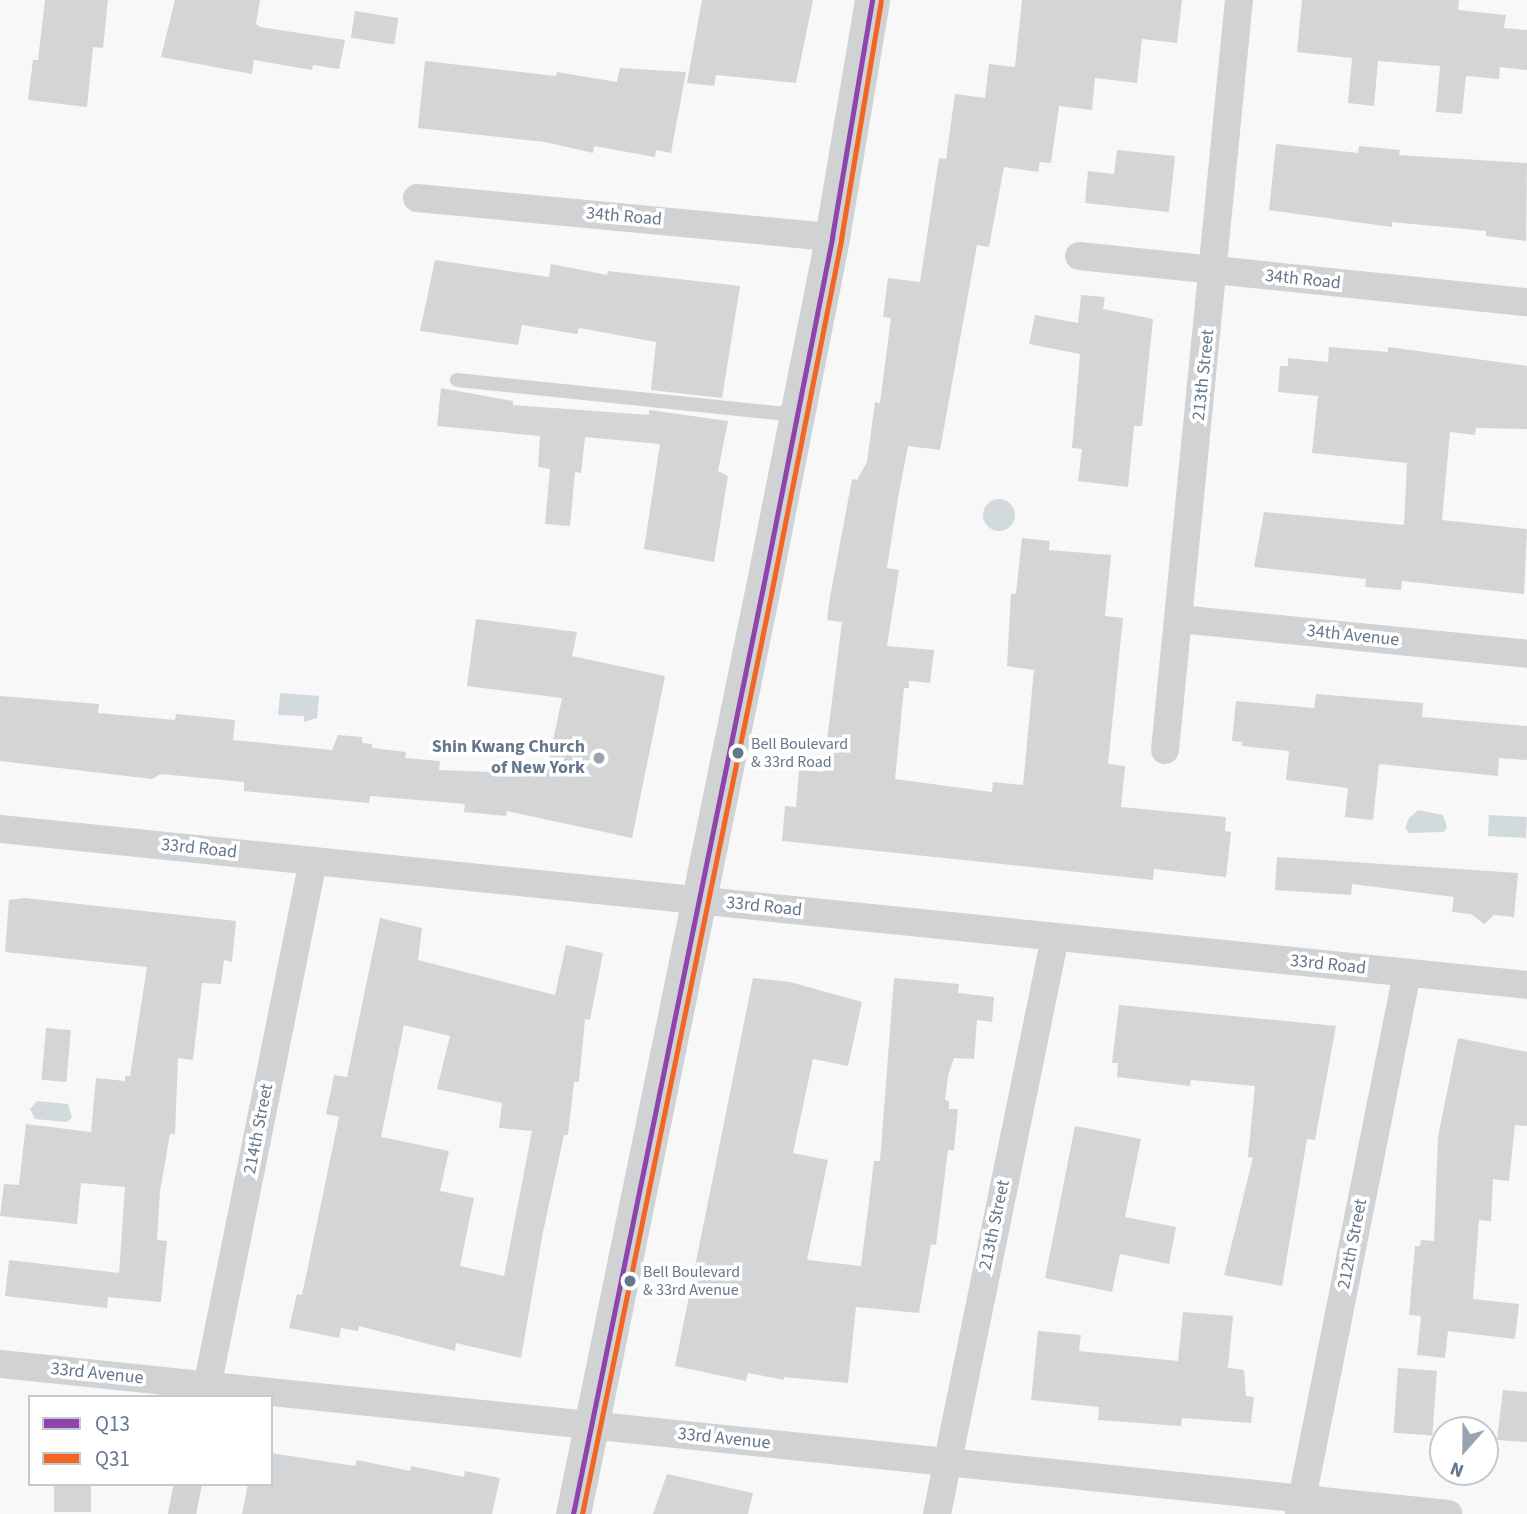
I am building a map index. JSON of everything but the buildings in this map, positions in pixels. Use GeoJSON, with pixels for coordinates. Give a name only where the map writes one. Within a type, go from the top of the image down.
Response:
{"type":"FeatureCollection","features":[{"type":"Feature","properties":{"kind":"street"},"geometry":{"type":"LineString","coordinates":[[573,1514],[797,415],[832,237],[872,0]]}},
{"type":"Feature","properties":{"kind":"street","name":"213th Street"},"geometry":{"type":"LineString","coordinates":[[1165,750],[1215,271],[1239,0]]}},
{"type":"Feature","properties":{"kind":"street","name":"34th Road"},"geometry":{"type":"LineString","coordinates":[[416,198],[832,237]]}},
{"type":"Feature","properties":{"kind":"street","name":"34th Road"},"geometry":{"type":"LineString","coordinates":[[1079,256],[1527,302]]}},
{"type":"Feature","properties":{"kind":"street","name":"34th Avenue"},"geometry":{"type":"LineString","coordinates":[[1180,619],[1527,654]]}},
{"type":"Feature","properties":{"kind":"street","name":"33rd Road"},"geometry":{"type":"LineString","coordinates":[[0,829],[1527,985]]}},
{"type":"Feature","properties":{"kind":"street","name":"214th Street"},"geometry":{"type":"LineString","coordinates":[[206,1391],[313,861]]}},
{"type":"Feature","properties":{"kind":"street","name":"213th Street"},"geometry":{"type":"LineString","coordinates":[[937,1514],[1055,937]]}},
{"type":"Feature","properties":{"kind":"street","name":"212th Street"},"geometry":{"type":"LineString","coordinates":[[1300,1506],[1407,973]]}},
{"type":"Feature","properties":{"kind":"street","name":"33rd Avenue"},"geometry":{"type":"LineString","coordinates":[[0,1364],[251,1395]]}},
{"type":"Feature","properties":{"kind":"street","name":"33rd Avenue"},"geometry":{"type":"LineString","coordinates":[[273,1397],[592,1425],[947,1462],[1300,1506],[1448,1514]]}},
{"type":"Feature","properties":{"kind":"street"},"geometry":{"type":"LineString","coordinates":[[182,1514],[188,1486]]}},
{"type":"Feature","properties":{"kind":"lane"},"geometry":{"type":"LineString","coordinates":[[457,380],[797,415]]}},
{"type":"Feature","properties":{"kind":"shaded area"},"geometry":{"type":"Polygon","coordinates":[[[999,499],[1010,504],[1015,515],[1010,526],[999,531],[988,526],[983,515],[988,504],[999,499]]]}},
{"type":"Feature","properties":{"kind":"shaded area"},"geometry":{"type":"Polygon","coordinates":[[[280,693],[319,696],[317,718],[304,722],[304,716],[278,715],[280,693]]]}},
{"type":"Feature","properties":{"kind":"shaded area"},"geometry":{"type":"Polygon","coordinates":[[[1418,810],[1443,815],[1447,827],[1444,832],[1409,833],[1405,828],[1409,818],[1418,810]]]}},
{"type":"Feature","properties":{"kind":"shaded area"},"geometry":{"type":"Polygon","coordinates":[[[1489,815],[1527,817],[1526,838],[1488,836],[1489,815]]]}},
{"type":"Feature","properties":{"kind":"shaded area"},"geometry":{"type":"Polygon","coordinates":[[[37,1101],[68,1104],[72,1118],[67,1122],[35,1119],[30,1109],[37,1101]]]}},
{"type":"Feature","properties":{"kind":"transit line","name":"Q13"},"geometry":{"type":"LineString","coordinates":[[573,1514],[763,587],[832,237],[872,0]]}},
{"type":"Feature","properties":{"kind":"transit line","name":"Q31"},"geometry":{"type":"LineString","coordinates":[[582,1514],[772,589],[841,239],[881,1]]}},
{"type":"Feature","properties":{"kind":"place","name":"Bell Boulevard & 33rd Road"},"geometry":{"type":"Point","coordinates":[738,753]}},
{"type":"Feature","properties":{"kind":"place","name":"Shin Kwang Church of New York"},"geometry":{"type":"Point","coordinates":[599,758]}},
{"type":"Feature","properties":{"kind":"place","name":"Bell Boulevard & 33rd Avenue"},"geometry":{"type":"Point","coordinates":[630,1281]}}]}
